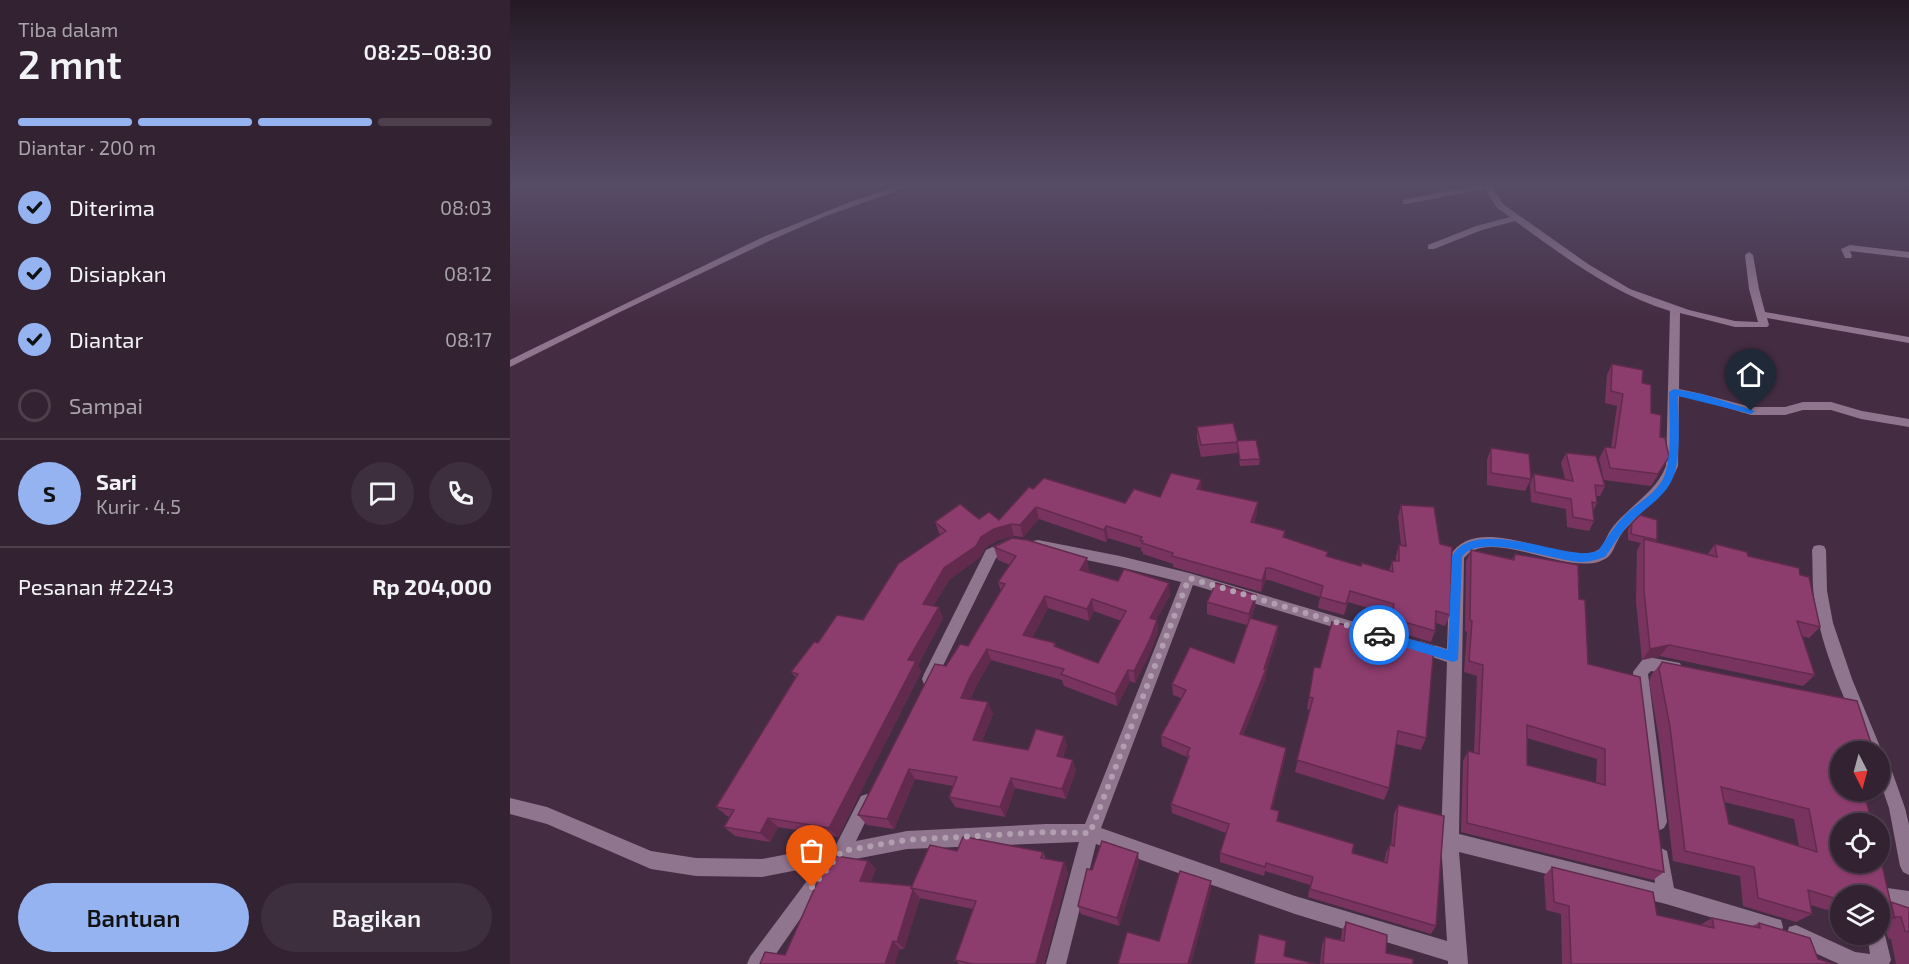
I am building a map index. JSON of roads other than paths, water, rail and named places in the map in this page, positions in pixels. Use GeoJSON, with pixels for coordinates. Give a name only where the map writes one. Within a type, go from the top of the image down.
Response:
{"type":"FeatureCollection","features":[{"type":"Feature","properties":{"kind":"street"},"geometry":{"type":"LineString","coordinates":[[510,364],[572,331],[787,229]]}},
{"type":"Feature","properties":{"kind":"street"},"geometry":{"type":"LineString","coordinates":[[1431,247],[1477,229]]}},
{"type":"Feature","properties":{"kind":"street"},"geometry":{"type":"LineString","coordinates":[[1533,229],[1626,290],[1675,310],[1748,325],[1764,325],[1754,289],[1749,255]]}},
{"type":"Feature","properties":{"kind":"street"},"geometry":{"type":"LineString","coordinates":[[1848,256],[1845,249],[1850,248],[1909,255]]}},
{"type":"Feature","properties":{"kind":"street"},"geometry":{"type":"LineString","coordinates":[[510,806],[547,816],[651,860],[685,865],[762,868],[906,840],[1046,832],[1090,833],[1458,959],[1450,841],[1457,556],[1461,550],[1477,544],[1491,543],[1513,544],[1581,558],[1602,554],[1614,534],[1659,492],[1668,479],[1672,466],[1675,310]]}},
{"type":"Feature","properties":{"kind":"street"},"geometry":{"type":"LineString","coordinates":[[1761,314],[1909,340]]}},
{"type":"Feature","properties":{"kind":"street"},"geometry":{"type":"LineString","coordinates":[[1674,392],[1702,397],[1751,411],[1785,411],[1803,406],[1831,406],[1861,415],[1909,423]]}},
{"type":"Feature","properties":{"kind":"street"},"geometry":{"type":"LineString","coordinates":[[922,692],[991,554],[1004,546],[1022,543],[1075,551],[1189,578],[1373,633]]}},
{"type":"Feature","properties":{"kind":"street"},"geometry":{"type":"LineString","coordinates":[[1819,550],[1821,602],[1825,621],[1870,741]]}},
{"type":"Feature","properties":{"kind":"street"},"geometry":{"type":"LineString","coordinates":[[1056,964],[1090,833],[1189,578]]}},
{"type":"Feature","properties":{"kind":"street"},"geometry":{"type":"LineString","coordinates":[[1407,643],[1453,657]]}},
{"type":"Feature","properties":{"kind":"street"},"geometry":{"type":"LineString","coordinates":[[1666,895],[1640,672],[1648,664],[1694,672]]}},
{"type":"Feature","properties":{"kind":"street"},"geometry":{"type":"LineString","coordinates":[[1832,701],[1856,706]]}},
{"type":"Feature","properties":{"kind":"street"},"geometry":{"type":"LineString","coordinates":[[757,964],[812,887],[842,851],[874,788]]}},
{"type":"Feature","properties":{"kind":"street"},"geometry":{"type":"LineString","coordinates":[[1890,788],[1897,807],[1909,866]]}},
{"type":"Feature","properties":{"kind":"street"},"geometry":{"type":"LineString","coordinates":[[1450,841],[1666,895],[1804,936],[1854,961],[1874,964],[1881,960],[1878,945]]}},
{"type":"Feature","properties":{"kind":"street"},"geometry":{"type":"LineString","coordinates":[[1890,898],[1909,900]]}},
{"type":"Feature","properties":{"kind":"street"},"geometry":{"type":"LineString","coordinates":[[1804,936],[1814,964]]}}]}
